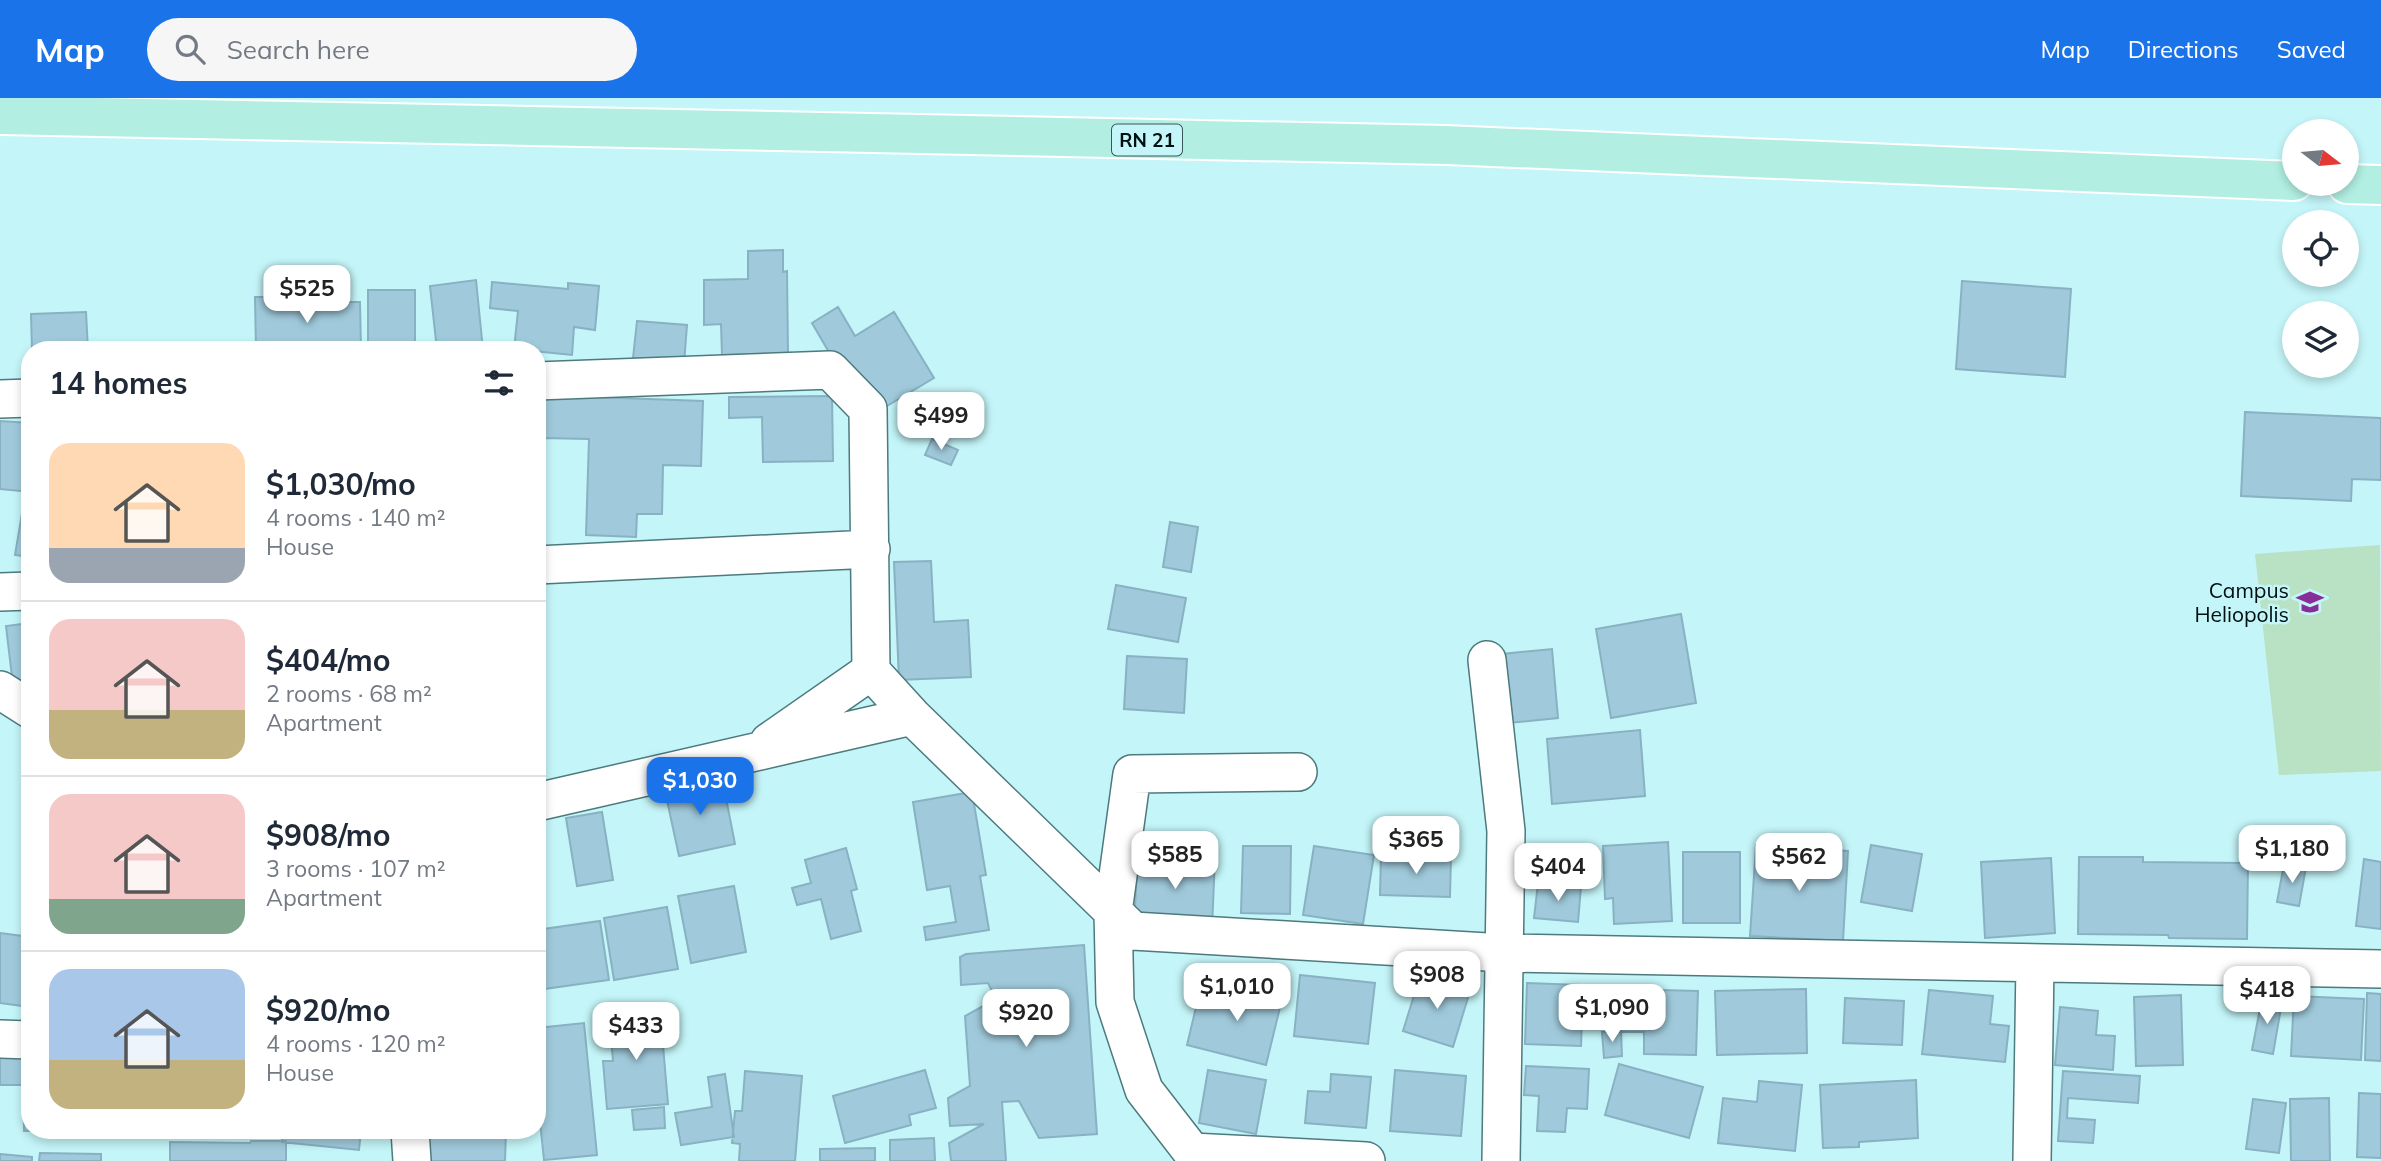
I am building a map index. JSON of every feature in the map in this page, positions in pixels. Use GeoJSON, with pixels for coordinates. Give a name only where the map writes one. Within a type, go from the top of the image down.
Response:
{"type":"FeatureCollection","features":[{"type":"Feature","properties":{"kind":"main road","name":"RN 21"},"geometry":{"type":"LineString","coordinates":[[0,116],[1446,145],[2282,180]]}},
{"type":"Feature","properties":{"kind":"main road"},"geometry":{"type":"LineString","coordinates":[[2359,184],[2381,185]]}},
{"type":"Feature","properties":{"kind":"street"},"geometry":{"type":"LineString","coordinates":[[546,381],[830,370],[868,409],[871,671],[912,716],[1133,931],[1504,953],[2381,969]]}},
{"type":"Feature","properties":{"kind":"street"},"geometry":{"type":"LineString","coordinates":[[0,399],[21,398]]}},
{"type":"Feature","properties":{"kind":"street"},"geometry":{"type":"LineString","coordinates":[[546,565],[871,549]]}},
{"type":"Feature","properties":{"kind":"street"},"geometry":{"type":"LineString","coordinates":[[0,592],[21,591]]}},
{"type":"Feature","properties":{"kind":"street"},"geometry":{"type":"LineString","coordinates":[[1488,660],[1506,831],[1501,1161]]}},
{"type":"Feature","properties":{"kind":"street"},"geometry":{"type":"LineString","coordinates":[[754,752],[871,671]]}},
{"type":"Feature","properties":{"kind":"street"},"geometry":{"type":"LineString","coordinates":[[0,690],[21,703]]}},
{"type":"Feature","properties":{"kind":"street"},"geometry":{"type":"LineString","coordinates":[[546,800],[912,716]]}},
{"type":"Feature","properties":{"kind":"street"},"geometry":{"type":"LineString","coordinates":[[1298,772],[1132,774],[1113,912],[1115,1002],[1144,1090],[1192,1152],[1366,1161]]}},
{"type":"Feature","properties":{"kind":"street"},"geometry":{"type":"LineString","coordinates":[[2032,1161],[2035,963]]}},
{"type":"Feature","properties":{"kind":"street"},"geometry":{"type":"LineString","coordinates":[[0,1039],[21,1040]]}},
{"type":"Feature","properties":{"kind":"street"},"geometry":{"type":"LineString","coordinates":[[411,1139],[412,1161]]}},
{"type":"Feature","properties":{"kind":"green space"},"geometry":{"type":"Polygon","coordinates":[[[2380,545],[2381,771],[2279,775],[2255,554],[2380,545]]]}},
{"type":"Feature","properties":{"kind":"building"},"geometry":{"type":"Polygon","coordinates":[[[783,250],[783,272],[787,271],[788,354],[722,355],[721,324],[704,325],[704,280],[748,279],[748,251],[783,250]]]}},
{"type":"Feature","properties":{"kind":"building"},"geometry":{"type":"Polygon","coordinates":[[[476,280],[482,341],[436,341],[430,286],[476,280]]]}},
{"type":"Feature","properties":{"kind":"building"},"geometry":{"type":"Polygon","coordinates":[[[1962,281],[2071,289],[2065,377],[1956,369],[1962,281]]]}},
{"type":"Feature","properties":{"kind":"building"},"geometry":{"type":"Polygon","coordinates":[[[492,282],[568,289],[568,283],[599,286],[595,330],[574,327],[572,355],[546,352],[546,341],[515,341],[518,311],[490,308],[492,282]]]}},
{"type":"Feature","properties":{"kind":"building"},"geometry":{"type":"Polygon","coordinates":[[[368,290],[415,290],[415,341],[368,341],[368,290]]]}},
{"type":"Feature","properties":{"kind":"building"},"geometry":{"type":"Polygon","coordinates":[[[255,297],[313,297],[313,302],[360,302],[361,341],[256,341],[255,297]]]}},
{"type":"Feature","properties":{"kind":"building"},"geometry":{"type":"Polygon","coordinates":[[[838,307],[855,336],[894,312],[934,378],[872,415],[834,351],[830,354],[812,323],[838,307]]]}},
{"type":"Feature","properties":{"kind":"building"},"geometry":{"type":"Polygon","coordinates":[[[86,312],[88,341],[32,341],[31,314],[86,312]]]}},
{"type":"Feature","properties":{"kind":"building"},"geometry":{"type":"Polygon","coordinates":[[[637,321],[687,325],[684,364],[633,358],[637,321]]]}},
{"type":"Feature","properties":{"kind":"building"},"geometry":{"type":"Polygon","coordinates":[[[546,395],[703,401],[701,466],[663,465],[662,514],[637,514],[636,537],[586,535],[589,439],[546,438],[546,395]]]}},
{"type":"Feature","properties":{"kind":"building"},"geometry":{"type":"Polygon","coordinates":[[[832,396],[833,461],[763,462],[762,417],[729,418],[729,397],[832,396]]]}},
{"type":"Feature","properties":{"kind":"building"},"geometry":{"type":"Polygon","coordinates":[[[2245,412],[2381,418],[2381,480],[2352,479],[2351,501],[2241,496],[2245,412]]]}},
{"type":"Feature","properties":{"kind":"building"},"geometry":{"type":"Polygon","coordinates":[[[0,421],[21,422],[21,491],[0,489],[0,421]]]}},
{"type":"Feature","properties":{"kind":"building"},"geometry":{"type":"Polygon","coordinates":[[[932,439],[958,450],[951,465],[925,455],[932,439]]]}},
{"type":"Feature","properties":{"kind":"building"},"geometry":{"type":"Polygon","coordinates":[[[21,519],[21,556],[15,555],[21,519]]]}},
{"type":"Feature","properties":{"kind":"building"},"geometry":{"type":"Polygon","coordinates":[[[1170,522],[1198,527],[1191,572],[1163,567],[1170,522]]]}},
{"type":"Feature","properties":{"kind":"building"},"geometry":{"type":"Polygon","coordinates":[[[931,561],[934,622],[968,620],[971,677],[899,680],[894,562],[931,561]]]}},
{"type":"Feature","properties":{"kind":"building"},"geometry":{"type":"Polygon","coordinates":[[[1116,585],[1186,598],[1178,642],[1108,629],[1116,585]]]}},
{"type":"Feature","properties":{"kind":"building"},"geometry":{"type":"Polygon","coordinates":[[[1681,614],[1696,703],[1611,718],[1596,629],[1681,614]]]}},
{"type":"Feature","properties":{"kind":"building"},"geometry":{"type":"Polygon","coordinates":[[[21,624],[21,719],[17,719],[6,626],[21,624]]]}},
{"type":"Feature","properties":{"kind":"building"},"geometry":{"type":"Polygon","coordinates":[[[1552,649],[1558,718],[1509,723],[1502,654],[1552,649]]]}},
{"type":"Feature","properties":{"kind":"building"},"geometry":{"type":"Polygon","coordinates":[[[1127,656],[1187,659],[1184,713],[1124,709],[1127,656]]]}},
{"type":"Feature","properties":{"kind":"building"},"geometry":{"type":"Polygon","coordinates":[[[1640,730],[1645,796],[1552,804],[1547,739],[1640,730]]]}},
{"type":"Feature","properties":{"kind":"building"},"geometry":{"type":"Polygon","coordinates":[[[722,778],[735,844],[679,856],[665,791],[722,778]]]}},
{"type":"Feature","properties":{"kind":"building"},"geometry":{"type":"Polygon","coordinates":[[[972,792],[986,875],[980,876],[989,930],[926,940],[924,927],[956,922],[950,886],[927,890],[913,802],[972,792]]]}},
{"type":"Feature","properties":{"kind":"building"},"geometry":{"type":"Polygon","coordinates":[[[602,812],[613,880],[577,886],[566,818],[602,812]]]}},
{"type":"Feature","properties":{"kind":"building"},"geometry":{"type":"Polygon","coordinates":[[[1668,842],[1672,921],[1614,924],[1613,898],[1605,899],[1603,846],[1668,842]]]}},
{"type":"Feature","properties":{"kind":"building"},"geometry":{"type":"Polygon","coordinates":[[[1756,845],[1848,851],[1843,941],[1750,936],[1756,845]]]}},
{"type":"Feature","properties":{"kind":"building"},"geometry":{"type":"Polygon","coordinates":[[[1871,845],[1922,854],[1912,911],[1861,902],[1871,845]]]}},
{"type":"Feature","properties":{"kind":"building"},"geometry":{"type":"Polygon","coordinates":[[[1243,846],[1291,846],[1290,914],[1241,913],[1243,846]]]}},
{"type":"Feature","properties":{"kind":"building"},"geometry":{"type":"Polygon","coordinates":[[[1314,846],[1374,855],[1363,924],[1303,915],[1314,846]]]}},
{"type":"Feature","properties":{"kind":"building"},"geometry":{"type":"Polygon","coordinates":[[[846,848],[857,889],[851,891],[861,931],[831,939],[821,899],[797,905],[792,888],[811,883],[805,860],[846,848]]]}},
{"type":"Feature","properties":{"kind":"building"},"geometry":{"type":"Polygon","coordinates":[[[1683,852],[1740,852],[1740,923],[1683,923],[1683,852]]]}},
{"type":"Feature","properties":{"kind":"building"},"geometry":{"type":"Polygon","coordinates":[[[1138,854],[1215,857],[1212,928],[1134,925],[1138,854]]]}},
{"type":"Feature","properties":{"kind":"building"},"geometry":{"type":"Polygon","coordinates":[[[1381,855],[1451,856],[1450,897],[1380,895],[1381,855]]]}},
{"type":"Feature","properties":{"kind":"building"},"geometry":{"type":"Polygon","coordinates":[[[2079,857],[2143,857],[2143,862],[2248,863],[2247,939],[2078,934],[2079,857]]]}},
{"type":"Feature","properties":{"kind":"building"},"geometry":{"type":"Polygon","coordinates":[[[2051,858],[2055,933],[1985,938],[1981,862],[2051,858]]]}},
{"type":"Feature","properties":{"kind":"building"},"geometry":{"type":"Polygon","coordinates":[[[2364,859],[2381,862],[2381,929],[2356,926],[2364,859]]]}},
{"type":"Feature","properties":{"kind":"building"},"geometry":{"type":"Polygon","coordinates":[[[2284,864],[2306,867],[2299,906],[2277,902],[2284,864]]]}},
{"type":"Feature","properties":{"kind":"building"},"geometry":{"type":"Polygon","coordinates":[[[1538,883],[1581,887],[1578,922],[1534,918],[1538,883]]]}},
{"type":"Feature","properties":{"kind":"building"},"geometry":{"type":"Polygon","coordinates":[[[734,886],[746,952],[691,963],[678,896],[734,886]]]}},
{"type":"Feature","properties":{"kind":"building"},"geometry":{"type":"Polygon","coordinates":[[[667,907],[678,969],[614,980],[604,918],[667,907]]]}},
{"type":"Feature","properties":{"kind":"building"},"geometry":{"type":"Polygon","coordinates":[[[600,921],[609,980],[546,989],[546,929],[600,921]]]}},
{"type":"Feature","properties":{"kind":"building"},"geometry":{"type":"Polygon","coordinates":[[[0,933],[21,936],[21,1006],[0,1003],[0,933]]]}},
{"type":"Feature","properties":{"kind":"building"},"geometry":{"type":"Polygon","coordinates":[[[1084,945],[1097,1134],[1039,1138],[1019,1101],[1002,1102],[1006,1161],[951,1161],[949,1143],[984,1124],[950,1126],[948,1098],[970,1086],[965,1016],[996,999],[988,983],[961,985],[960,957],[966,954],[1084,945]]]}},
{"type":"Feature","properties":{"kind":"building"},"geometry":{"type":"Polygon","coordinates":[[[1300,975],[1375,983],[1368,1044],[1294,1036],[1300,975]]]}},
{"type":"Feature","properties":{"kind":"building"},"geometry":{"type":"Polygon","coordinates":[[[1420,976],[1470,991],[1453,1047],[1403,1031],[1420,976]]]}},
{"type":"Feature","properties":{"kind":"building"},"geometry":{"type":"Polygon","coordinates":[[[1221,980],[1283,995],[1266,1065],[1187,1045],[1198,999],[1215,1004],[1221,980]]]}},
{"type":"Feature","properties":{"kind":"building"},"geometry":{"type":"Polygon","coordinates":[[[1527,983],[1606,986],[1605,1016],[1582,1016],[1581,1046],[1525,1044],[1527,983]]]}},
{"type":"Feature","properties":{"kind":"building"},"geometry":{"type":"Polygon","coordinates":[[[1620,989],[1698,991],[1696,1055],[1644,1054],[1644,1032],[1619,1032],[1620,989]]]}},
{"type":"Feature","properties":{"kind":"building"},"geometry":{"type":"Polygon","coordinates":[[[1806,989],[1807,1053],[1717,1055],[1715,991],[1806,989]]]}},
{"type":"Feature","properties":{"kind":"building"},"geometry":{"type":"Polygon","coordinates":[[[1929,990],[1993,996],[1990,1024],[2009,1026],[2005,1062],[1922,1054],[1929,990]]]}},
{"type":"Feature","properties":{"kind":"building"},"geometry":{"type":"Polygon","coordinates":[[[2367,993],[2381,994],[2381,1061],[2365,1060],[2367,993]]]}},
{"type":"Feature","properties":{"kind":"building"},"geometry":{"type":"Polygon","coordinates":[[[2181,995],[2183,1065],[2136,1066],[2134,997],[2181,995]]]}},
{"type":"Feature","properties":{"kind":"building"},"geometry":{"type":"Polygon","coordinates":[[[2294,996],[2364,999],[2361,1060],[2291,1056],[2294,996]]]}},
{"type":"Feature","properties":{"kind":"building"},"geometry":{"type":"Polygon","coordinates":[[[1845,998],[1904,1001],[1902,1045],[1843,1043],[1845,998]]]}},
{"type":"Feature","properties":{"kind":"building"},"geometry":{"type":"Polygon","coordinates":[[[2262,998],[2282,1002],[2273,1054],[2252,1050],[2262,998]]]}},
{"type":"Feature","properties":{"kind":"building"},"geometry":{"type":"Polygon","coordinates":[[[2060,1007],[2098,1011],[2096,1035],[2115,1036],[2113,1070],[2055,1065],[2060,1007]]]}},
{"type":"Feature","properties":{"kind":"building"},"geometry":{"type":"Polygon","coordinates":[[[660,1010],[668,1104],[607,1109],[603,1061],[613,1061],[609,1015],[660,1010]]]}},
{"type":"Feature","properties":{"kind":"building"},"geometry":{"type":"Polygon","coordinates":[[[584,1023],[597,1155],[544,1160],[542,1139],[546,1139],[546,1027],[584,1023]]]}},
{"type":"Feature","properties":{"kind":"building"},"geometry":{"type":"Polygon","coordinates":[[[1621,1031],[1622,1056],[1604,1058],[1602,1032],[1621,1031]]]}},
{"type":"Feature","properties":{"kind":"building"},"geometry":{"type":"Polygon","coordinates":[[[21,1056],[21,1085],[0,1085],[0,1057],[21,1056]]]}},
{"type":"Feature","properties":{"kind":"building"},"geometry":{"type":"Polygon","coordinates":[[[1619,1064],[1703,1087],[1689,1138],[1605,1115],[1619,1064]]]}},
{"type":"Feature","properties":{"kind":"building"},"geometry":{"type":"Polygon","coordinates":[[[1526,1066],[1589,1069],[1587,1109],[1567,1108],[1565,1132],[1537,1131],[1539,1096],[1524,1095],[1526,1066]]]}},
{"type":"Feature","properties":{"kind":"building"},"geometry":{"type":"Polygon","coordinates":[[[925,1070],[936,1108],[909,1115],[911,1125],[845,1143],[833,1096],[925,1070]]]}},
{"type":"Feature","properties":{"kind":"building"},"geometry":{"type":"Polygon","coordinates":[[[1208,1070],[1266,1080],[1256,1134],[1199,1123],[1208,1070]]]}},
{"type":"Feature","properties":{"kind":"building"},"geometry":{"type":"Polygon","coordinates":[[[1395,1070],[1466,1076],[1461,1136],[1390,1131],[1395,1070]]]}},
{"type":"Feature","properties":{"kind":"building"},"geometry":{"type":"Polygon","coordinates":[[[745,1071],[802,1076],[795,1161],[739,1161],[740,1144],[732,1143],[735,1111],[742,1111],[745,1071]]]}},
{"type":"Feature","properties":{"kind":"building"},"geometry":{"type":"Polygon","coordinates":[[[2063,1071],[2140,1076],[2138,1103],[2068,1098],[2067,1118],[2095,1120],[2093,1143],[2058,1141],[2063,1071]]]}},
{"type":"Feature","properties":{"kind":"building"},"geometry":{"type":"Polygon","coordinates":[[[725,1074],[734,1137],[681,1145],[675,1113],[712,1107],[708,1077],[725,1074]]]}},
{"type":"Feature","properties":{"kind":"building"},"geometry":{"type":"Polygon","coordinates":[[[1331,1074],[1371,1077],[1366,1128],[1305,1123],[1308,1091],[1330,1092],[1331,1074]]]}},
{"type":"Feature","properties":{"kind":"building"},"geometry":{"type":"Polygon","coordinates":[[[1916,1080],[1918,1138],[1859,1142],[1859,1147],[1823,1148],[1820,1085],[1916,1080]]]}},
{"type":"Feature","properties":{"kind":"building"},"geometry":{"type":"Polygon","coordinates":[[[1759,1081],[1802,1085],[1795,1151],[1718,1143],[1723,1098],[1757,1102],[1759,1081]]]}},
{"type":"Feature","properties":{"kind":"building"},"geometry":{"type":"Polygon","coordinates":[[[2359,1093],[2381,1094],[2381,1158],[2357,1157],[2359,1093]]]}},
{"type":"Feature","properties":{"kind":"building"},"geometry":{"type":"Polygon","coordinates":[[[2329,1098],[2330,1161],[2291,1161],[2290,1099],[2329,1098]]]}},
{"type":"Feature","properties":{"kind":"building"},"geometry":{"type":"Polygon","coordinates":[[[2253,1099],[2286,1103],[2279,1153],[2246,1149],[2253,1099]]]}},
{"type":"Feature","properties":{"kind":"building"},"geometry":{"type":"Polygon","coordinates":[[[664,1107],[665,1128],[634,1130],[632,1110],[664,1107]]]}},
{"type":"Feature","properties":{"kind":"building"},"geometry":{"type":"Polygon","coordinates":[[[934,1138],[935,1161],[890,1161],[890,1140],[934,1138]]]}},
{"type":"Feature","properties":{"kind":"building"},"geometry":{"type":"Polygon","coordinates":[[[282,1139],[360,1139],[359,1150],[282,1142],[282,1139]]]}},
{"type":"Feature","properties":{"kind":"building"},"geometry":{"type":"Polygon","coordinates":[[[398,1139],[506,1139],[505,1161],[397,1161],[398,1139]]]}},
{"type":"Feature","properties":{"kind":"building"},"geometry":{"type":"Polygon","coordinates":[[[286,1141],[286,1161],[170,1161],[170,1142],[286,1141]]]}},
{"type":"Feature","properties":{"kind":"building"},"geometry":{"type":"Polygon","coordinates":[[[875,1148],[875,1161],[820,1161],[820,1149],[875,1148]]]}},
{"type":"Feature","properties":{"kind":"building"},"geometry":{"type":"Polygon","coordinates":[[[40,1153],[101,1154],[101,1161],[39,1161],[40,1153]]]}},
{"type":"Feature","properties":{"kind":"building"},"geometry":{"type":"Polygon","coordinates":[[[0,1154],[32,1157],[32,1161],[0,1161],[0,1154]]]}},
{"type":"Feature","properties":{"kind":"place","name":"Campus Heliopolis"},"geometry":{"type":"Point","coordinates":[2310,602]}}]}
